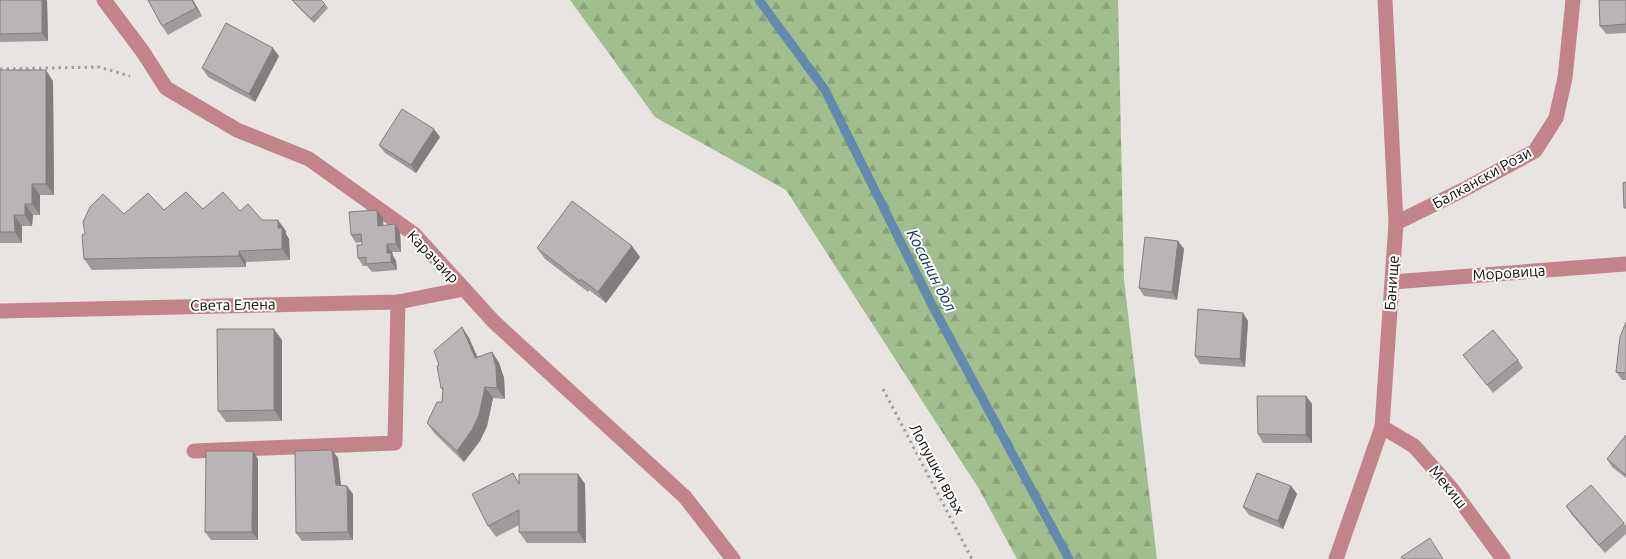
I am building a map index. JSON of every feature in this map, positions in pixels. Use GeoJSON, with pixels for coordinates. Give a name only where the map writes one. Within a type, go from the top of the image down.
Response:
{"type":"FeatureCollection","features":[{"type":"Feature","properties":{"kind":"street","name":"Карачаир"},"geometry":{"type":"LineString","coordinates":[[104,0],[166,88],[237,130],[309,158],[414,234],[494,322],[686,497],[733,559]]}},
{"type":"Feature","properties":{"kind":"street","name":"Банище"},"geometry":{"type":"LineString","coordinates":[[1336,559],[1382,427],[1396,223],[1385,0]]}},
{"type":"Feature","properties":{"kind":"street","name":"Балкански Рози"},"geometry":{"type":"LineString","coordinates":[[1396,223],[1463,190],[1535,150],[1556,118],[1565,78],[1572,0]]}},
{"type":"Feature","properties":{"kind":"street","name":"Моровица"},"geometry":{"type":"LineString","coordinates":[[1392,282],[1626,264]]}},
{"type":"Feature","properties":{"kind":"street","name":"Света Елена"},"geometry":{"type":"LineString","coordinates":[[0,311],[398,302],[464,289]]}},
{"type":"Feature","properties":{"kind":"street"},"geometry":{"type":"LineString","coordinates":[[194,451],[395,443],[398,302]]}},
{"type":"Feature","properties":{"kind":"street","name":"Мекиш"},"geometry":{"type":"LineString","coordinates":[[1382,427],[1414,446],[1451,488],[1503,559]]}},
{"type":"Feature","properties":{"kind":"path"},"geometry":{"type":"LineString","coordinates":[[0,69],[99,66],[166,88]]}},
{"type":"Feature","properties":{"kind":"path","name":"Лопушки връх"},"geometry":{"type":"LineString","coordinates":[[883,389],[972,559]]}},
{"type":"Feature","properties":{"kind":"green space"},"geometry":{"type":"Polygon","coordinates":[[[570,0],[1118,0],[1124,280],[1157,559],[1017,559],[979,489],[786,190],[655,117],[570,0]]]}},
{"type":"Feature","properties":{"kind":"building"},"geometry":{"type":"Polygon","coordinates":[[[0,0],[42,0],[42,33],[0,34],[0,0]]]}},
{"type":"Feature","properties":{"kind":"building"},"geometry":{"type":"Polygon","coordinates":[[[148,0],[192,0],[196,8],[162,26],[148,0]]]}},
{"type":"Feature","properties":{"kind":"building"},"geometry":{"type":"Polygon","coordinates":[[[292,0],[321,0],[325,4],[311,19],[292,0]]]}},
{"type":"Feature","properties":{"kind":"building"},"geometry":{"type":"Polygon","coordinates":[[[1599,0],[1626,0],[1626,24],[1600,26],[1599,0]]]}},
{"type":"Feature","properties":{"kind":"building"},"geometry":{"type":"Polygon","coordinates":[[[226,23],[273,48],[249,94],[202,68],[226,23]]]}},
{"type":"Feature","properties":{"kind":"building"},"geometry":{"type":"Polygon","coordinates":[[[0,70],[46,70],[46,184],[32,184],[32,204],[25,204],[25,215],[14,215],[15,232],[0,232],[0,70]]]}},
{"type":"Feature","properties":{"kind":"building"},"geometry":{"type":"Polygon","coordinates":[[[402,109],[434,129],[411,165],[379,145],[402,109]]]}},
{"type":"Feature","properties":{"kind":"building"},"geometry":{"type":"Polygon","coordinates":[[[1626,182],[1626,208],[1624,208],[1623,183],[1626,182]]]}},
{"type":"Feature","properties":{"kind":"building"},"geometry":{"type":"Polygon","coordinates":[[[186,192],[203,209],[223,192],[240,211],[248,204],[262,220],[278,220],[278,228],[282,228],[282,249],[239,251],[239,256],[84,259],[82,235],[85,234],[83,222],[90,207],[103,194],[124,214],[148,193],[164,210],[186,192]]]}},
{"type":"Feature","properties":{"kind":"building"},"geometry":{"type":"Polygon","coordinates":[[[572,201],[632,246],[598,292],[581,279],[580,281],[537,248],[572,201]]]}},
{"type":"Feature","properties":{"kind":"building"},"geometry":{"type":"Polygon","coordinates":[[[377,210],[378,226],[395,224],[396,244],[387,244],[387,253],[391,253],[391,262],[366,264],[366,257],[358,258],[357,245],[362,245],[361,234],[351,235],[349,212],[377,210]]]}},
{"type":"Feature","properties":{"kind":"building"},"geometry":{"type":"Polygon","coordinates":[[[1145,237],[1178,241],[1172,292],[1139,288],[1145,237]]]}},
{"type":"Feature","properties":{"kind":"building"},"geometry":{"type":"Polygon","coordinates":[[[1198,309],[1243,313],[1240,359],[1195,356],[1198,309]]]}},
{"type":"Feature","properties":{"kind":"building"},"geometry":{"type":"Polygon","coordinates":[[[1626,322],[1626,373],[1616,372],[1620,337],[1626,322]]]}},
{"type":"Feature","properties":{"kind":"building"},"geometry":{"type":"Polygon","coordinates":[[[462,327],[475,358],[492,352],[496,367],[497,388],[485,387],[479,415],[472,430],[457,451],[427,423],[437,402],[442,402],[443,388],[441,388],[437,366],[439,365],[434,351],[462,327]]]}},
{"type":"Feature","properties":{"kind":"building"},"geometry":{"type":"Polygon","coordinates":[[[217,329],[274,329],[274,410],[218,411],[217,329]]]}},
{"type":"Feature","properties":{"kind":"building"},"geometry":{"type":"Polygon","coordinates":[[[1493,330],[1518,360],[1487,385],[1463,355],[1493,330]]]}},
{"type":"Feature","properties":{"kind":"building"},"geometry":{"type":"Polygon","coordinates":[[[1257,396],[1306,396],[1306,435],[1258,434],[1257,396]]]}},
{"type":"Feature","properties":{"kind":"building"},"geometry":{"type":"Polygon","coordinates":[[[1626,435],[1626,475],[1607,459],[1626,435]]]}},
{"type":"Feature","properties":{"kind":"building"},"geometry":{"type":"Polygon","coordinates":[[[332,450],[336,485],[347,486],[348,532],[296,533],[295,451],[332,450]]]}},
{"type":"Feature","properties":{"kind":"building"},"geometry":{"type":"Polygon","coordinates":[[[206,451],[253,451],[252,532],[205,532],[206,451]]]}},
{"type":"Feature","properties":{"kind":"building"},"geometry":{"type":"Polygon","coordinates":[[[513,473],[519,484],[519,474],[578,474],[578,532],[519,532],[519,510],[488,526],[472,494],[513,473]]]}},
{"type":"Feature","properties":{"kind":"building"},"geometry":{"type":"Polygon","coordinates":[[[1257,473],[1291,486],[1278,521],[1243,507],[1257,473]]]}},
{"type":"Feature","properties":{"kind":"building"},"geometry":{"type":"Polygon","coordinates":[[[1591,485],[1624,523],[1599,545],[1566,506],[1591,485]]]}},
{"type":"Feature","properties":{"kind":"building"},"geometry":{"type":"Polygon","coordinates":[[[1430,538],[1443,559],[1402,559],[1401,557],[1430,538]]]}},
{"type":"Feature","properties":{"kind":"waterway","name":"Косанин дол"},"geometry":{"type":"LineString","coordinates":[[759,0],[825,90],[932,305],[1069,559]]}}]}
